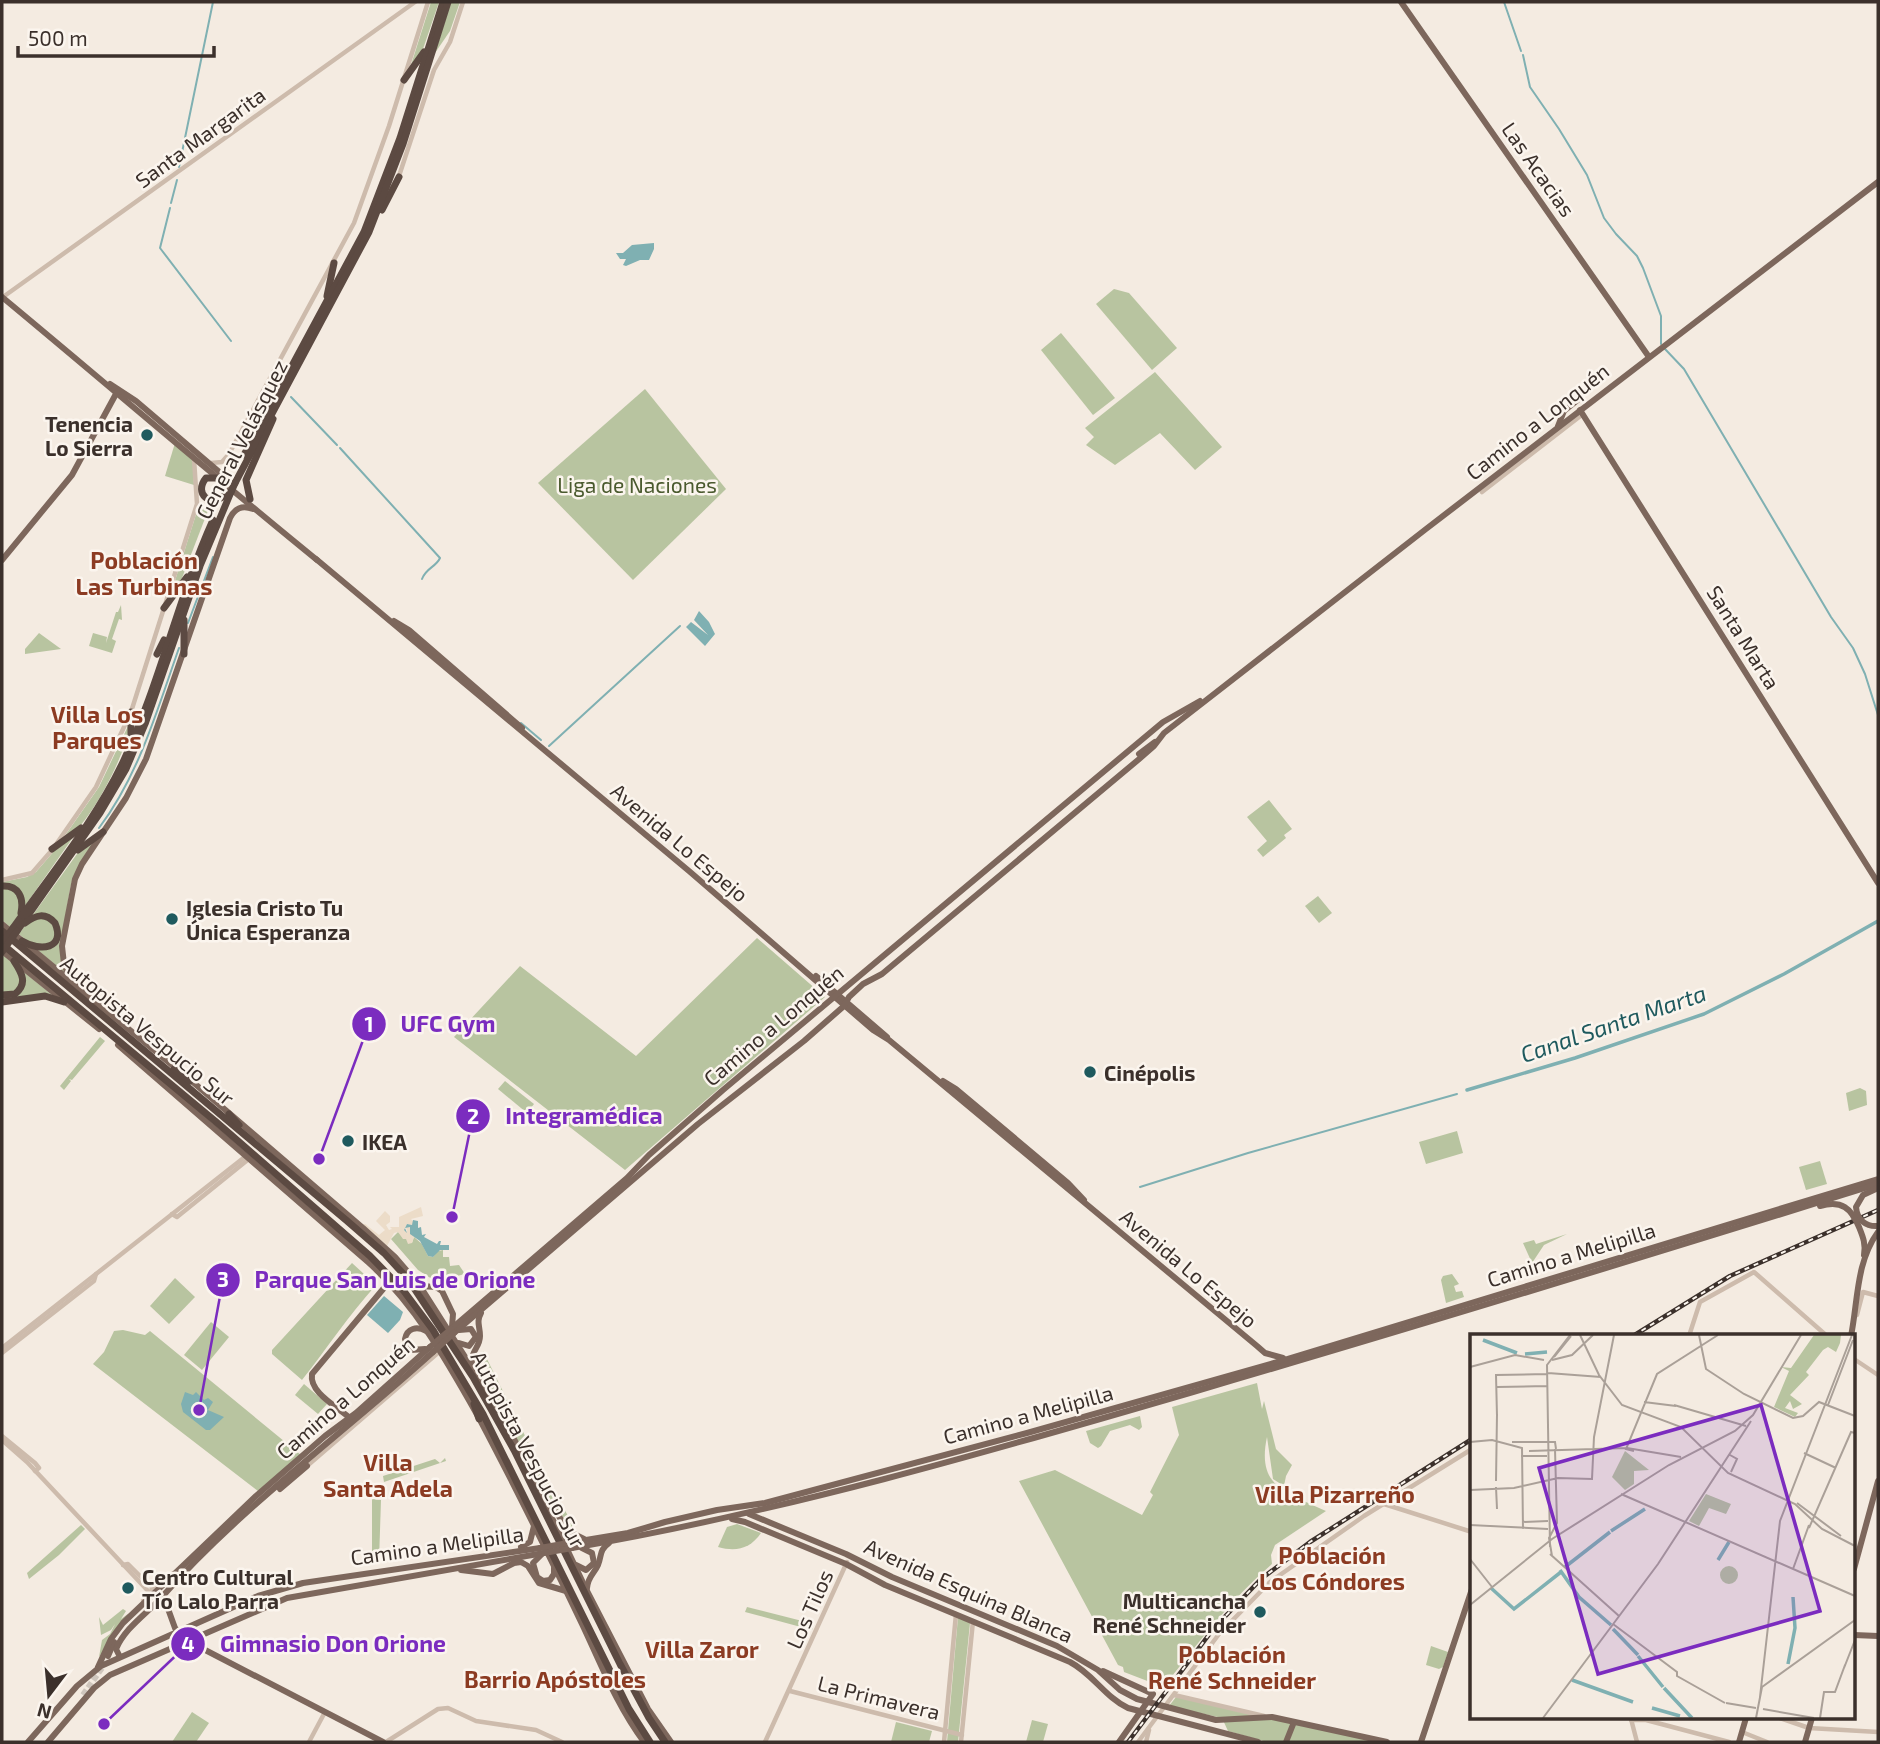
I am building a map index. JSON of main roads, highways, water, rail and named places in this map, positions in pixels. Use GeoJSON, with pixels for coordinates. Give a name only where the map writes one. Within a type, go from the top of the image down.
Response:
{"type":"FeatureCollection","features":[{"type":"Feature","properties":{"kind":"highway","name":"General Velásquez"},"geometry":{"type":"LineString","coordinates":[[2,951],[107,803],[131,758],[207,547],[251,439],[352,257],[374,207],[404,127],[443,2]]}},
{"type":"Feature","properties":{"kind":"highway","name":"General Velásquez"},"geometry":{"type":"LineString","coordinates":[[2,943],[15,930],[19,920],[89,820],[113,782],[129,749],[198,555],[230,488],[351,269],[374,222],[405,138],[448,2]]}},
{"type":"Feature","properties":{"kind":"highway"},"geometry":{"type":"LineString","coordinates":[[404,80],[423,54],[435,26]]}},
{"type":"Feature","properties":{"kind":"highway"},"geometry":{"type":"LineString","coordinates":[[374,222],[390,198],[399,177]]}},
{"type":"Feature","properties":{"kind":"highway"},"geometry":{"type":"LineString","coordinates":[[322,310],[334,263]]}},
{"type":"Feature","properties":{"kind":"highway"},"geometry":{"type":"LineString","coordinates":[[250,499],[246,486],[248,476],[291,377]]}},
{"type":"Feature","properties":{"kind":"highway"},"geometry":{"type":"LineString","coordinates":[[220,478],[205,479],[201,485],[201,493],[205,498],[212,501],[220,499],[230,488]]}},
{"type":"Feature","properties":{"kind":"highway"},"geometry":{"type":"LineString","coordinates":[[164,608],[186,579],[198,555]]}},
{"type":"Feature","properties":{"kind":"highway"},"geometry":{"type":"LineString","coordinates":[[184,654],[186,605]]}},
{"type":"Feature","properties":{"kind":"highway"},"geometry":{"type":"LineString","coordinates":[[157,654],[178,611]]}},
{"type":"Feature","properties":{"kind":"highway"},"geometry":{"type":"LineString","coordinates":[[129,749],[131,712]]}},
{"type":"Feature","properties":{"kind":"highway"},"geometry":{"type":"LineString","coordinates":[[52,849],[89,820]]}},
{"type":"Feature","properties":{"kind":"highway"},"geometry":{"type":"LineString","coordinates":[[67,860],[103,832]]}},
{"type":"Feature","properties":{"kind":"highway"},"geometry":{"type":"LineString","coordinates":[[2,886],[12,887],[20,894],[23,905],[19,920]]}},
{"type":"Feature","properties":{"kind":"highway"},"geometry":{"type":"LineString","coordinates":[[15,930],[38,915],[50,917],[56,924],[58,936],[49,946],[38,948],[22,941]]}},
{"type":"Feature","properties":{"kind":"highway","name":"Autopista Vespucio Sur"},"geometry":{"type":"LineString","coordinates":[[2,931],[384,1254],[408,1279],[473,1377],[514,1450],[634,1691],[665,1742]]}},
{"type":"Feature","properties":{"kind":"highway","name":"Autopista Vespucio Sur"},"geometry":{"type":"LineString","coordinates":[[2,943],[215,1121],[377,1262],[403,1290],[429,1324],[468,1387],[633,1717],[650,1742]]}},
{"type":"Feature","properties":{"kind":"highway"},"geometry":{"type":"LineString","coordinates":[[2,995],[13,995],[22,986],[23,975],[14,961]]}},
{"type":"Feature","properties":{"kind":"highway"},"geometry":{"type":"LineString","coordinates":[[2,1002],[45,996],[64,1002]]}},
{"type":"Feature","properties":{"kind":"highway"},"geometry":{"type":"LineString","coordinates":[[139,1045],[190,1080]]}},
{"type":"Feature","properties":{"kind":"highway"},"geometry":{"type":"LineString","coordinates":[[174,1092],[215,1121]]}},
{"type":"Feature","properties":{"kind":"highway"},"geometry":{"type":"LineString","coordinates":[[229,1114],[263,1151]]}},
{"type":"Feature","properties":{"kind":"highway"},"geometry":{"type":"LineString","coordinates":[[325,1217],[360,1254]]}},
{"type":"Feature","properties":{"kind":"highway"},"geometry":{"type":"LineString","coordinates":[[468,1387],[479,1419]]}},
{"type":"Feature","properties":{"kind":"highway"},"geometry":{"type":"LineString","coordinates":[[499,1411],[514,1450]]}},
{"type":"Feature","properties":{"kind":"highway"},"geometry":{"type":"LineString","coordinates":[[620,1651],[634,1691]]}},
{"type":"Feature","properties":{"kind":"main road","name":"Las Acacias"},"geometry":{"type":"LineString","coordinates":[[1401,2],[1649,357]]}},
{"type":"Feature","properties":{"kind":"main road","name":"Camino a Lonquén"},"geometry":{"type":"LineString","coordinates":[[453,1330],[486,1307],[740,1089],[764,1074],[804,1041],[865,983],[888,970],[1218,691],[1878,182]]}},
{"type":"Feature","properties":{"kind":"main road","name":"Avenida Lo Espejo"},"geometry":{"type":"LineString","coordinates":[[2,297],[96,376],[189,450],[207,461],[277,526]]}},
{"type":"Feature","properties":{"kind":"main road"},"geometry":{"type":"LineString","coordinates":[[2,560],[72,475],[118,391]]}},
{"type":"Feature","properties":{"kind":"main road"},"geometry":{"type":"LineString","coordinates":[[1557,428],[1564,411],[1579,399]]}},
{"type":"Feature","properties":{"kind":"main road","name":"Santa Marta"},"geometry":{"type":"LineString","coordinates":[[1582,412],[1878,883]]}},
{"type":"Feature","properties":{"kind":"main road","name":"Avenida Lo Espejo"},"geometry":{"type":"LineString","coordinates":[[189,450],[197,462],[220,478],[930,1074],[950,1085],[1092,1209],[1261,1349]]}},
{"type":"Feature","properties":{"kind":"main road"},"geometry":{"type":"LineString","coordinates":[[197,462],[203,460],[214,467]]}},
{"type":"Feature","properties":{"kind":"main road"},"geometry":{"type":"LineString","coordinates":[[1467,497],[1482,492]]}},
{"type":"Feature","properties":{"kind":"main road"},"geometry":{"type":"LineString","coordinates":[[75,985],[65,967],[62,954],[76,874],[126,798],[146,758],[232,515],[235,510],[243,507],[255,510]]}},
{"type":"Feature","properties":{"kind":"main road","name":"Camino a Lonquén"},"geometry":{"type":"LineString","coordinates":[[97,1668],[113,1635],[140,1607],[433,1349],[468,1315],[627,1178],[723,1090],[1131,748],[1172,716],[1218,691]]}},
{"type":"Feature","properties":{"kind":"main road"},"geometry":{"type":"LineString","coordinates":[[1131,748],[1139,757]]}},
{"type":"Feature","properties":{"kind":"main road"},"geometry":{"type":"LineString","coordinates":[[2,924],[379,1242],[420,1286],[499,1411],[587,1591],[651,1714],[671,1742]]}},
{"type":"Feature","properties":{"kind":"main road"},"geometry":{"type":"LineString","coordinates":[[2,951],[174,1092],[389,1282],[427,1332],[433,1349],[447,1364],[479,1419],[534,1525],[619,1701],[644,1742]]}},
{"type":"Feature","properties":{"kind":"main road"},"geometry":{"type":"LineString","coordinates":[[879,958],[889,960],[888,970]]}},
{"type":"Feature","properties":{"kind":"main road"},"geometry":{"type":"LineString","coordinates":[[794,1030],[794,1040],[804,1041]]}},
{"type":"Feature","properties":{"kind":"main road","name":"Camino a Melipilla"},"geometry":{"type":"LineString","coordinates":[[1230,1378],[1254,1375],[1312,1358],[1444,1314],[1753,1223],[1878,1177]]}},
{"type":"Feature","properties":{"kind":"main road"},"geometry":{"type":"LineString","coordinates":[[614,1201],[633,1180]]}},
{"type":"Feature","properties":{"kind":"main road"},"geometry":{"type":"LineString","coordinates":[[1878,1186],[1863,1195],[1856,1209],[1864,1223],[1878,1226]]}},
{"type":"Feature","properties":{"kind":"main road","name":"Camino a Melipilla"},"geometry":{"type":"LineString","coordinates":[[195,1641],[293,1597],[542,1551],[614,1541],[768,1508],[1131,1407],[1302,1354],[1878,1186]]}},
{"type":"Feature","properties":{"kind":"main road"},"geometry":{"type":"LineString","coordinates":[[1839,1196],[1863,1196]]}},
{"type":"Feature","properties":{"kind":"main road"},"geometry":{"type":"LineString","coordinates":[[1753,1223],[1838,1203],[1852,1212],[1864,1240],[1866,1255]]}},
{"type":"Feature","properties":{"kind":"main road"},"geometry":{"type":"LineString","coordinates":[[1851,1334],[1860,1276],[1866,1255],[1878,1232]]}},
{"type":"Feature","properties":{"kind":"main road"},"geometry":{"type":"LineString","coordinates":[[532,1267],[540,1268]]}},
{"type":"Feature","properties":{"kind":"main road"},"geometry":{"type":"LineString","coordinates":[[500,1287],[516,1269]]}},
{"type":"Feature","properties":{"kind":"main road"},"geometry":{"type":"LineString","coordinates":[[352,1419],[315,1389],[311,1381],[312,1374],[389,1282]]}},
{"type":"Feature","properties":{"kind":"main road"},"geometry":{"type":"LineString","coordinates":[[420,1286],[442,1291],[452,1312],[453,1330],[469,1329],[476,1336],[469,1346],[457,1342]]}},
{"type":"Feature","properties":{"kind":"main road"},"geometry":{"type":"LineString","coordinates":[[428,1297],[429,1290],[433,1287]]}},
{"type":"Feature","properties":{"kind":"main road"},"geometry":{"type":"LineString","coordinates":[[473,1367],[472,1354],[480,1338],[478,1319],[486,1307]]}},
{"type":"Feature","properties":{"kind":"main road"},"geometry":{"type":"LineString","coordinates":[[452,1312],[468,1315]]}},
{"type":"Feature","properties":{"kind":"main road"},"geometry":{"type":"LineString","coordinates":[[427,1332],[421,1328],[412,1328],[406,1334],[405,1341],[413,1351],[433,1349]]}},
{"type":"Feature","properties":{"kind":"main road"},"geometry":{"type":"LineString","coordinates":[[1261,1349],[1275,1353],[1302,1354]]}},
{"type":"Feature","properties":{"kind":"main road"},"geometry":{"type":"LineString","coordinates":[[1261,1349],[1287,1359],[1312,1358]]}},
{"type":"Feature","properties":{"kind":"main road"},"geometry":{"type":"LineString","coordinates":[[1254,1375],[1262,1366],[1261,1349]]}},
{"type":"Feature","properties":{"kind":"main road"},"geometry":{"type":"LineString","coordinates":[[447,1364],[450,1372]]}},
{"type":"Feature","properties":{"kind":"main road","name":"Camino a Lonquén"},"geometry":{"type":"LineString","coordinates":[[179,1574],[256,1496],[352,1419]]}},
{"type":"Feature","properties":{"kind":"main road","name":"Camino a Melipilla"},"geometry":{"type":"LineString","coordinates":[[572,1546],[679,1518],[774,1501],[1028,1436]]}},
{"type":"Feature","properties":{"kind":"main road"},"geometry":{"type":"LineString","coordinates":[[255,1505],[274,1494],[307,1466]]}},
{"type":"Feature","properties":{"kind":"main road"},"geometry":{"type":"LineString","coordinates":[[1856,1562],[1878,1481]]}},
{"type":"Feature","properties":{"kind":"main road"},"geometry":{"type":"LineString","coordinates":[[535,1482],[571,1533],[577,1538],[589,1540]]}},
{"type":"Feature","properties":{"kind":"main road","name":"Avenida Esquina Blanca"},"geometry":{"type":"LineString","coordinates":[[729,1507],[767,1521],[848,1559],[885,1584],[1070,1662],[1086,1672],[1118,1703],[1141,1712]]}},
{"type":"Feature","properties":{"kind":"main road"},"geometry":{"type":"LineString","coordinates":[[767,1521],[765,1515],[768,1508]]}},
{"type":"Feature","properties":{"kind":"main road","name":"Avenida Esquina Blanca"},"geometry":{"type":"LineString","coordinates":[[727,1518],[745,1521],[848,1559],[1056,1646],[1098,1670],[1117,1688],[1133,1698],[1221,1720],[1272,1717],[1387,1742]]}},
{"type":"Feature","properties":{"kind":"main road"},"geometry":{"type":"LineString","coordinates":[[461,1559],[477,1553],[526,1545],[531,1539],[534,1525]]}},
{"type":"Feature","properties":{"kind":"main road"},"geometry":{"type":"LineString","coordinates":[[587,1591],[588,1580],[598,1566],[601,1550],[614,1541]]}},
{"type":"Feature","properties":{"kind":"main road"},"geometry":{"type":"LineString","coordinates":[[572,1546],[591,1552],[595,1562],[591,1568],[585,1570],[575,1564]]}},
{"type":"Feature","properties":{"kind":"main road"},"geometry":{"type":"LineString","coordinates":[[542,1551],[533,1563],[537,1577],[543,1581],[549,1580],[553,1576],[554,1567]]}},
{"type":"Feature","properties":{"kind":"main road","name":"Camino a Melipilla"},"geometry":{"type":"LineString","coordinates":[[97,1668],[265,1594],[295,1584],[490,1555],[542,1551]]}},
{"type":"Feature","properties":{"kind":"main road"},"geometry":{"type":"LineString","coordinates":[[490,1555],[484,1562],[485,1570],[491,1574]]}},
{"type":"Feature","properties":{"kind":"main road"},"geometry":{"type":"LineString","coordinates":[[455,1569],[491,1574],[521,1562],[528,1566],[539,1583],[566,1591]]}},
{"type":"Feature","properties":{"kind":"main road"},"geometry":{"type":"LineString","coordinates":[[120,1657],[115,1650],[121,1638],[163,1595],[179,1574]]}},
{"type":"Feature","properties":{"kind":"main road"},"geometry":{"type":"LineString","coordinates":[[108,1656],[125,1627],[179,1574]]}},
{"type":"Feature","properties":{"kind":"main road"},"geometry":{"type":"LineString","coordinates":[[163,1595],[177,1632],[186,1640]]}},
{"type":"Feature","properties":{"kind":"main road"},"geometry":{"type":"LineString","coordinates":[[1421,1742],[1470,1595]]}},
{"type":"Feature","properties":{"kind":"main road"},"geometry":{"type":"LineString","coordinates":[[156,1602],[165,1605]]}},
{"type":"Feature","properties":{"kind":"main road"},"geometry":{"type":"LineString","coordinates":[[956,1614],[959,1609],[969,1609],[973,1621]]}},
{"type":"Feature","properties":{"kind":"main road"},"geometry":{"type":"LineString","coordinates":[[1856,1635],[1878,1636]]}},
{"type":"Feature","properties":{"kind":"main road"},"geometry":{"type":"LineString","coordinates":[[46,1742],[107,1676],[186,1640],[195,1641],[384,1742]]}},
{"type":"Feature","properties":{"kind":"main road"},"geometry":{"type":"LineString","coordinates":[[28,1742],[76,1686],[97,1668]]}},
{"type":"Feature","properties":{"kind":"main road"},"geometry":{"type":"LineString","coordinates":[[1098,1670],[1152,1691],[1153,1696],[1119,1742]]}},
{"type":"Feature","properties":{"kind":"main road"},"geometry":{"type":"LineString","coordinates":[[1117,1688],[1122,1679]]}},
{"type":"Feature","properties":{"kind":"main road"},"geometry":{"type":"LineString","coordinates":[[46,1742],[83,1695]]}},
{"type":"Feature","properties":{"kind":"main road"},"geometry":{"type":"LineString","coordinates":[[1141,1712],[1258,1742]]}},
{"type":"Feature","properties":{"kind":"main road"},"geometry":{"type":"LineString","coordinates":[[1283,1720],[1288,1724],[1290,1733]]}},
{"type":"Feature","properties":{"kind":"main road"},"geometry":{"type":"LineString","coordinates":[[1739,1742],[1745,1720]]}},
{"type":"Feature","properties":{"kind":"main road"},"geometry":{"type":"LineString","coordinates":[[1805,1742],[1811,1720]]}},
{"type":"Feature","properties":{"kind":"main road"},"geometry":{"type":"LineString","coordinates":[[1286,1742],[1294,1722]]}},
{"type":"Feature","properties":{"kind":"water"},"geometry":{"type":"Polygon","coordinates":[[[654,243],[649,260],[640,260],[626,266],[623,265],[626,259],[620,259],[616,253],[623,253],[632,245],[654,243]]]}},
{"type":"Feature","properties":{"kind":"water"},"geometry":{"type":"Polygon","coordinates":[[[699,611],[715,634],[705,646],[686,627],[691,622],[708,635],[694,620],[699,611]]]}},
{"type":"Feature","properties":{"kind":"water"},"geometry":{"type":"Polygon","coordinates":[[[413,1220],[418,1221],[422,1235],[426,1234],[424,1237],[437,1244],[441,1241],[440,1245],[449,1245],[449,1250],[440,1250],[433,1257],[428,1256],[420,1241],[410,1234],[410,1227],[405,1228],[407,1224],[412,1225],[413,1220]]]}},
{"type":"Feature","properties":{"kind":"water"},"geometry":{"type":"Polygon","coordinates":[[[384,1296],[403,1312],[400,1320],[388,1333],[367,1315],[384,1296]]]}},
{"type":"Feature","properties":{"kind":"water"},"geometry":{"type":"Polygon","coordinates":[[[185,1392],[193,1395],[196,1392],[204,1400],[208,1398],[213,1402],[208,1410],[224,1417],[210,1430],[206,1430],[183,1412],[181,1404],[185,1392]]]}},
{"type":"Feature","properties":{"kind":"waterway"},"geometry":{"type":"LineString","coordinates":[[179,167],[213,2]]}},
{"type":"Feature","properties":{"kind":"waterway"},"geometry":{"type":"LineString","coordinates":[[1504,2],[1521,51]]}},
{"type":"Feature","properties":{"kind":"waterway"},"geometry":{"type":"LineString","coordinates":[[1523,55],[1530,87],[1587,175],[1604,218],[1637,256],[1643,268],[1661,316],[1661,344]]}},
{"type":"Feature","properties":{"kind":"waterway"},"geometry":{"type":"LineString","coordinates":[[171,203],[177,180]]}},
{"type":"Feature","properties":{"kind":"waterway"},"geometry":{"type":"LineString","coordinates":[[170,208],[160,248],[231,341]]}},
{"type":"Feature","properties":{"kind":"waterway"},"geometry":{"type":"LineString","coordinates":[[1665,349],[1684,369],[1831,617],[1853,648],[1865,674],[1878,715]]}},
{"type":"Feature","properties":{"kind":"waterway"},"geometry":{"type":"LineString","coordinates":[[291,397],[337,445]]}},
{"type":"Feature","properties":{"kind":"waterway"},"geometry":{"type":"LineString","coordinates":[[340,448],[440,558],[422,579]]}},
{"type":"Feature","properties":{"kind":"waterway"},"geometry":{"type":"LineString","coordinates":[[188,623],[213,557]]}},
{"type":"Feature","properties":{"kind":"waterway"},"geometry":{"type":"LineString","coordinates":[[549,746],[680,626]]}},
{"type":"Feature","properties":{"kind":"waterway"},"geometry":{"type":"LineString","coordinates":[[99,828],[113,808],[136,764],[179,648]]}},
{"type":"Feature","properties":{"kind":"waterway"},"geometry":{"type":"LineString","coordinates":[[521,723],[541,740]]}},
{"type":"Feature","properties":{"kind":"waterway","name":"Canal Santa Marta"},"geometry":{"type":"LineString","coordinates":[[1467,1090],[1575,1058],[1704,1014],[1784,974],[1878,921]]}},
{"type":"Feature","properties":{"kind":"waterway"},"geometry":{"type":"LineString","coordinates":[[1140,1187],[1248,1153],[1457,1094]]}},
{"type":"Feature","properties":{"kind":"tunnel"},"geometry":{"type":"LineString","coordinates":[[83,1695],[106,1662]]}},
{"type":"Feature","properties":{"kind":"railway"},"geometry":{"type":"LineString","coordinates":[[1636,1334],[1730,1276],[1878,1210]]}},
{"type":"Feature","properties":{"kind":"railway"},"geometry":{"type":"LineString","coordinates":[[1128,1742],[1214,1628],[1261,1579],[1310,1542],[1470,1440]]}},
{"type":"Feature","properties":{"kind":"place","name":"Tenencia Lo Sierra"},"geometry":{"type":"Point","coordinates":[147,435]}},
{"type":"Feature","properties":{"kind":"place","name":"Iglesia Cristo Tu Única Esperanza"},"geometry":{"type":"Point","coordinates":[172,919]}},
{"type":"Feature","properties":{"kind":"place","name":"Cinépolis"},"geometry":{"type":"Point","coordinates":[1090,1072]}},
{"type":"Feature","properties":{"kind":"place","name":"IKEA"},"geometry":{"type":"Point","coordinates":[348,1141]}},
{"type":"Feature","properties":{"kind":"place","name":"UFC Gym"},"geometry":{"type":"Point","coordinates":[319,1159]}},
{"type":"Feature","properties":{"kind":"place","name":"Integramédica"},"geometry":{"type":"Point","coordinates":[452,1217]}},
{"type":"Feature","properties":{"kind":"place","name":"Parque San Luis de Orione"},"geometry":{"type":"Point","coordinates":[199,1410]}},
{"type":"Feature","properties":{"kind":"place","name":"Centro Cultural Tío Lalo Parra"},"geometry":{"type":"Point","coordinates":[128,1588]}},
{"type":"Feature","properties":{"kind":"place","name":"Multicancha René Schneider"},"geometry":{"type":"Point","coordinates":[1260,1612]}},
{"type":"Feature","properties":{"kind":"place","name":"Gimnasio Don Orione"},"geometry":{"type":"Point","coordinates":[104,1724]}},
{"type":"Feature","properties":{"kind":"district","name":"Población Las Turbinas"},"geometry":{"type":"Point","coordinates":[144,573]}},
{"type":"Feature","properties":{"kind":"district","name":"Villa Los Parques"},"geometry":{"type":"Point","coordinates":[97,727]}},
{"type":"Feature","properties":{"kind":"district","name":"Villa Santa Adela"},"geometry":{"type":"Point","coordinates":[388,1475]}},
{"type":"Feature","properties":{"kind":"district","name":"Villa Pizarreño"},"geometry":{"type":"Point","coordinates":[1335,1494]}},
{"type":"Feature","properties":{"kind":"district","name":"Población Los Cóndores"},"geometry":{"type":"Point","coordinates":[1332,1568]}},
{"type":"Feature","properties":{"kind":"district","name":"Villa Zaror"},"geometry":{"type":"Point","coordinates":[702,1649]}},
{"type":"Feature","properties":{"kind":"district","name":"Población René Schneider"},"geometry":{"type":"Point","coordinates":[1232,1667]}},
{"type":"Feature","properties":{"kind":"district","name":"Barrio Apóstoles"},"geometry":{"type":"Point","coordinates":[555,1679]}},
{"type":"Feature","properties":{"kind":"park label","name":"Liga de Naciones"},"geometry":{"type":"Point","coordinates":[637,484]}}]}
